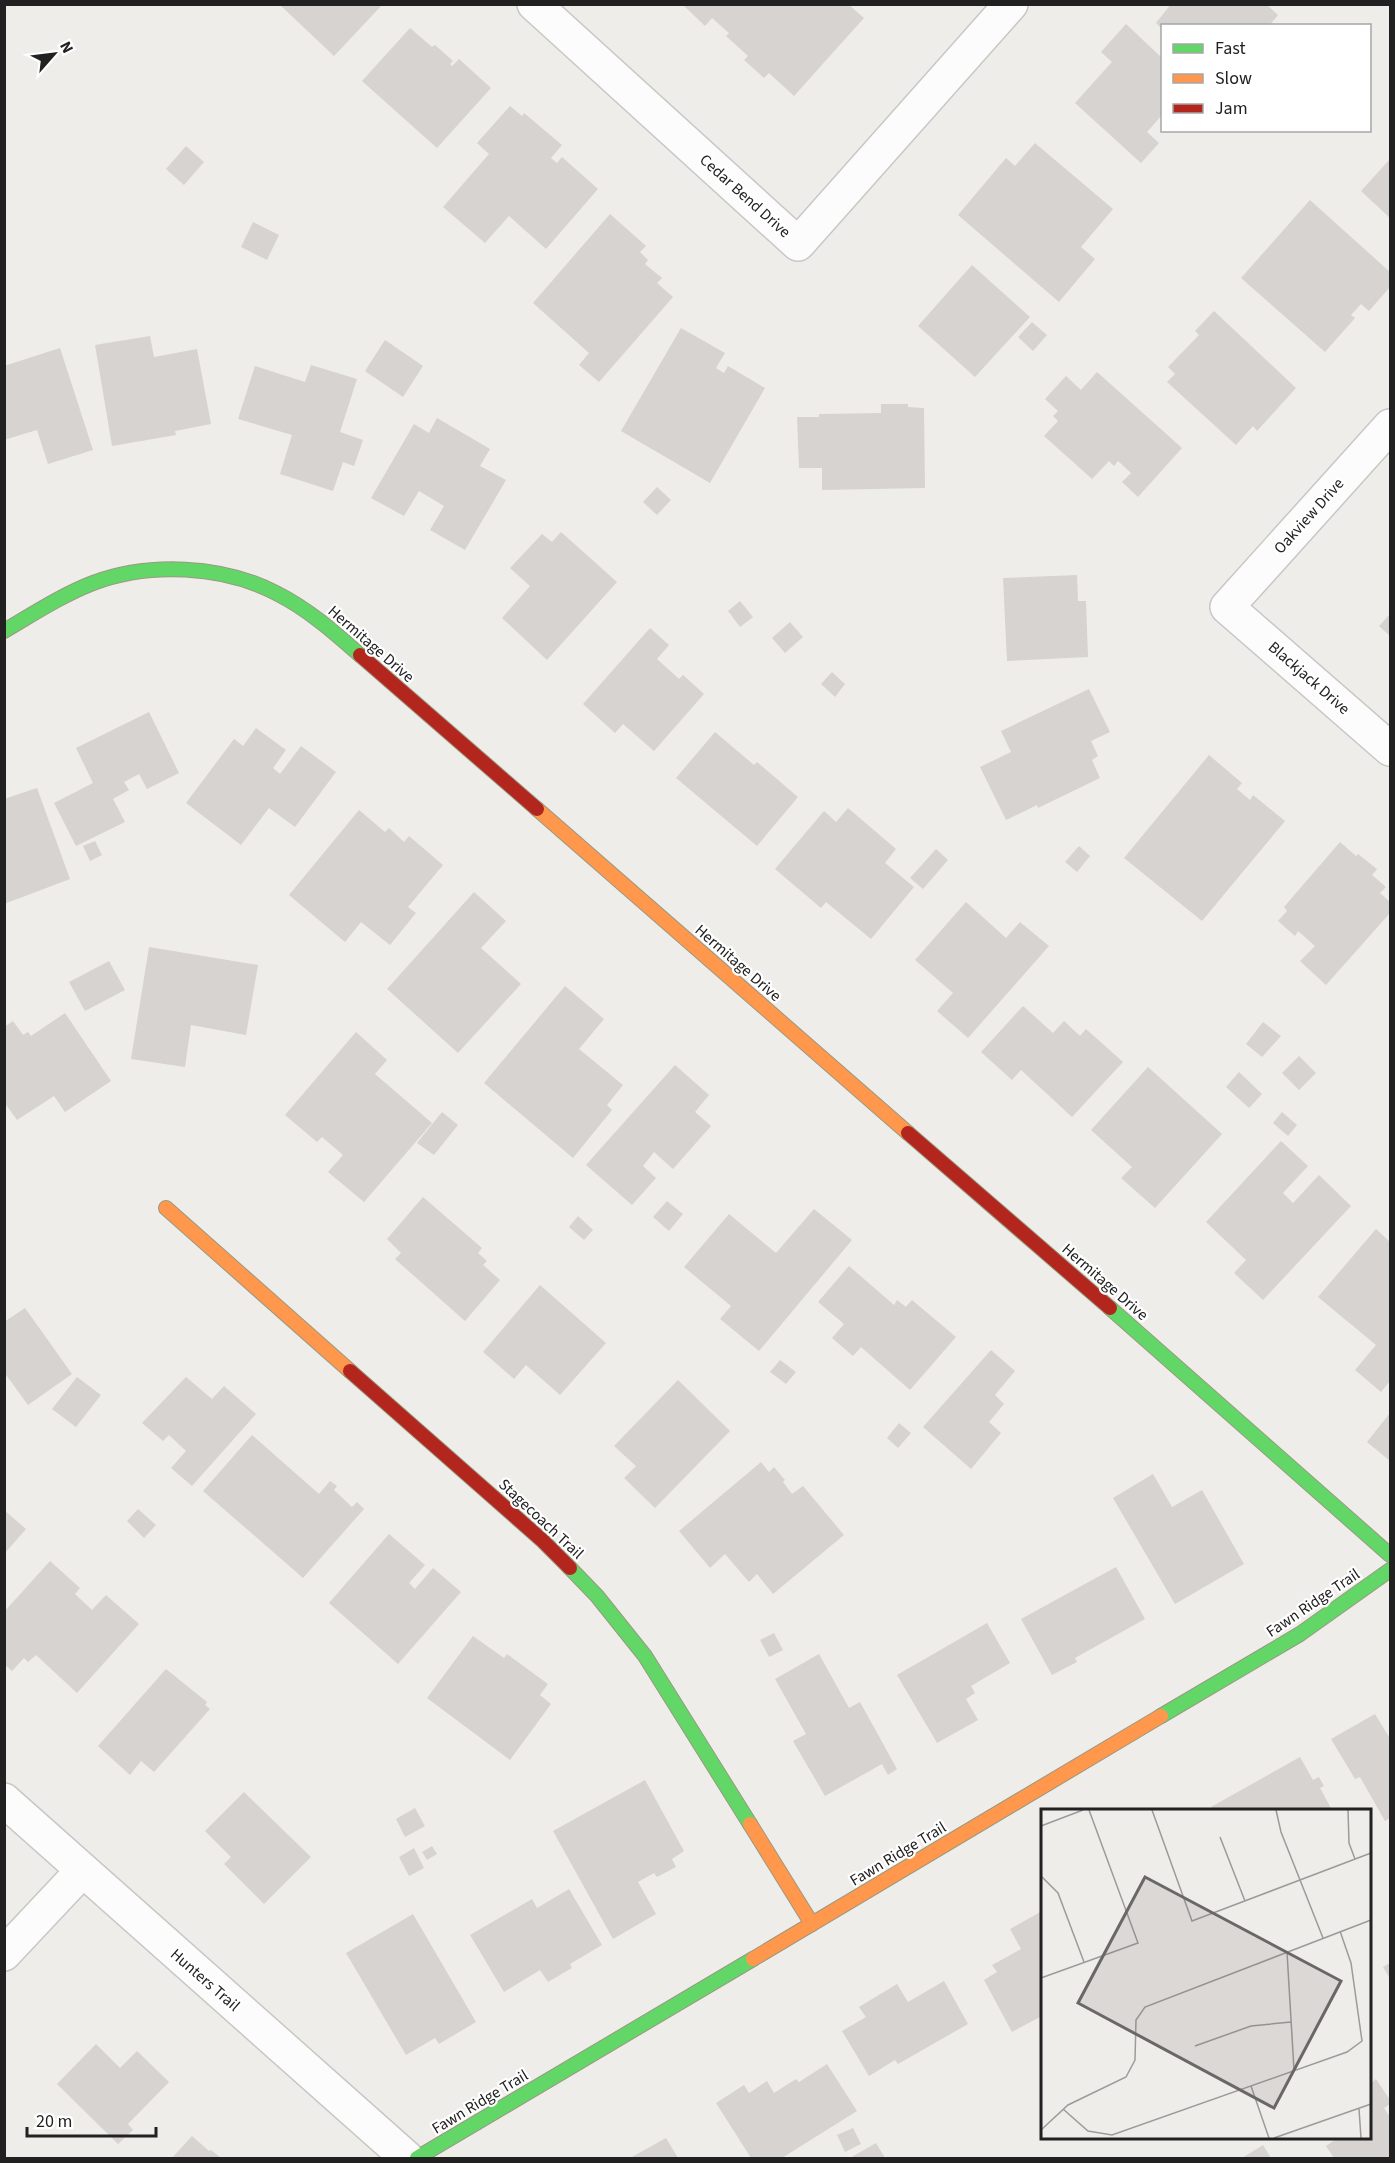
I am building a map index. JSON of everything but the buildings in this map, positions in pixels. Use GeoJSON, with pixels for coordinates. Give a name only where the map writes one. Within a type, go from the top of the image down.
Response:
{"type":"FeatureCollection","features":[{"type":"Feature","properties":{"kind":"street","name":"Cedar Bend Drive"},"geometry":{"type":"LineString","coordinates":[[534,4],[798,244],[1011,4]]}},
{"type":"Feature","properties":{"kind":"street","name":"Oakview Drive"},"geometry":{"type":"LineString","coordinates":[[1227,607],[1390,426]]}},
{"type":"Feature","properties":{"kind":"street","name":"Hermitage Drive"},"geometry":{"type":"LineString","coordinates":[[4,631],[70,594],[95,583],[120,576],[174,569],[238,578],[275,592],[320,620],[1390,1555]]}},
{"type":"Feature","properties":{"kind":"street","name":"Blackjack Drive"},"geometry":{"type":"LineString","coordinates":[[1227,607],[1390,749]]}},
{"type":"Feature","properties":{"kind":"street","name":"Stagecoach Trail"},"geometry":{"type":"LineString","coordinates":[[166,1208],[543,1541],[597,1596],[645,1656],[812,1924]]}},
{"type":"Feature","properties":{"kind":"street","name":"Fawn Ridge Trail"},"geometry":{"type":"LineString","coordinates":[[417,2158],[1300,1634],[1390,1570]]}},
{"type":"Feature","properties":{"kind":"street","name":"Hunters Trail"},"geometry":{"type":"LineString","coordinates":[[4,1800],[407,2158]]}},
{"type":"Feature","properties":{"kind":"street"},"geometry":{"type":"LineString","coordinates":[[4,1954],[82,1871]]}},
{"type":"Feature","properties":{"kind":"traffic: fast"},"geometry":{"type":"LineString","coordinates":[[4,631],[59,599],[93,583],[138,572],[185,570],[232,577],[276,593],[310,614],[360,655]]}},
{"type":"Feature","properties":{"kind":"traffic: fast"},"geometry":{"type":"LineString","coordinates":[[1110,1308],[1390,1555]]}},
{"type":"Feature","properties":{"kind":"traffic: fast"},"geometry":{"type":"LineString","coordinates":[[570,1568],[597,1596],[645,1656],[750,1824]]}},
{"type":"Feature","properties":{"kind":"traffic: fast"},"geometry":{"type":"LineString","coordinates":[[1161,1716],[1300,1634],[1390,1570]]}},
{"type":"Feature","properties":{"kind":"traffic: fast"},"geometry":{"type":"LineString","coordinates":[[417,2158],[753,1959]]}},
{"type":"Feature","properties":{"kind":"traffic: slow"},"geometry":{"type":"LineString","coordinates":[[537,809],[908,1133]]}},
{"type":"Feature","properties":{"kind":"traffic: slow"},"geometry":{"type":"LineString","coordinates":[[166,1208],[350,1371]]}},
{"type":"Feature","properties":{"kind":"traffic: slow"},"geometry":{"type":"LineString","coordinates":[[753,1959],[1161,1716]]}},
{"type":"Feature","properties":{"kind":"traffic: slow"},"geometry":{"type":"LineString","coordinates":[[750,1824],[812,1924]]}},
{"type":"Feature","properties":{"kind":"traffic: jam"},"geometry":{"type":"LineString","coordinates":[[360,655],[537,809]]}},
{"type":"Feature","properties":{"kind":"traffic: jam"},"geometry":{"type":"LineString","coordinates":[[908,1133],[1110,1308]]}},
{"type":"Feature","properties":{"kind":"traffic: jam"},"geometry":{"type":"LineString","coordinates":[[350,1371],[543,1541],[570,1568]]}}]}
